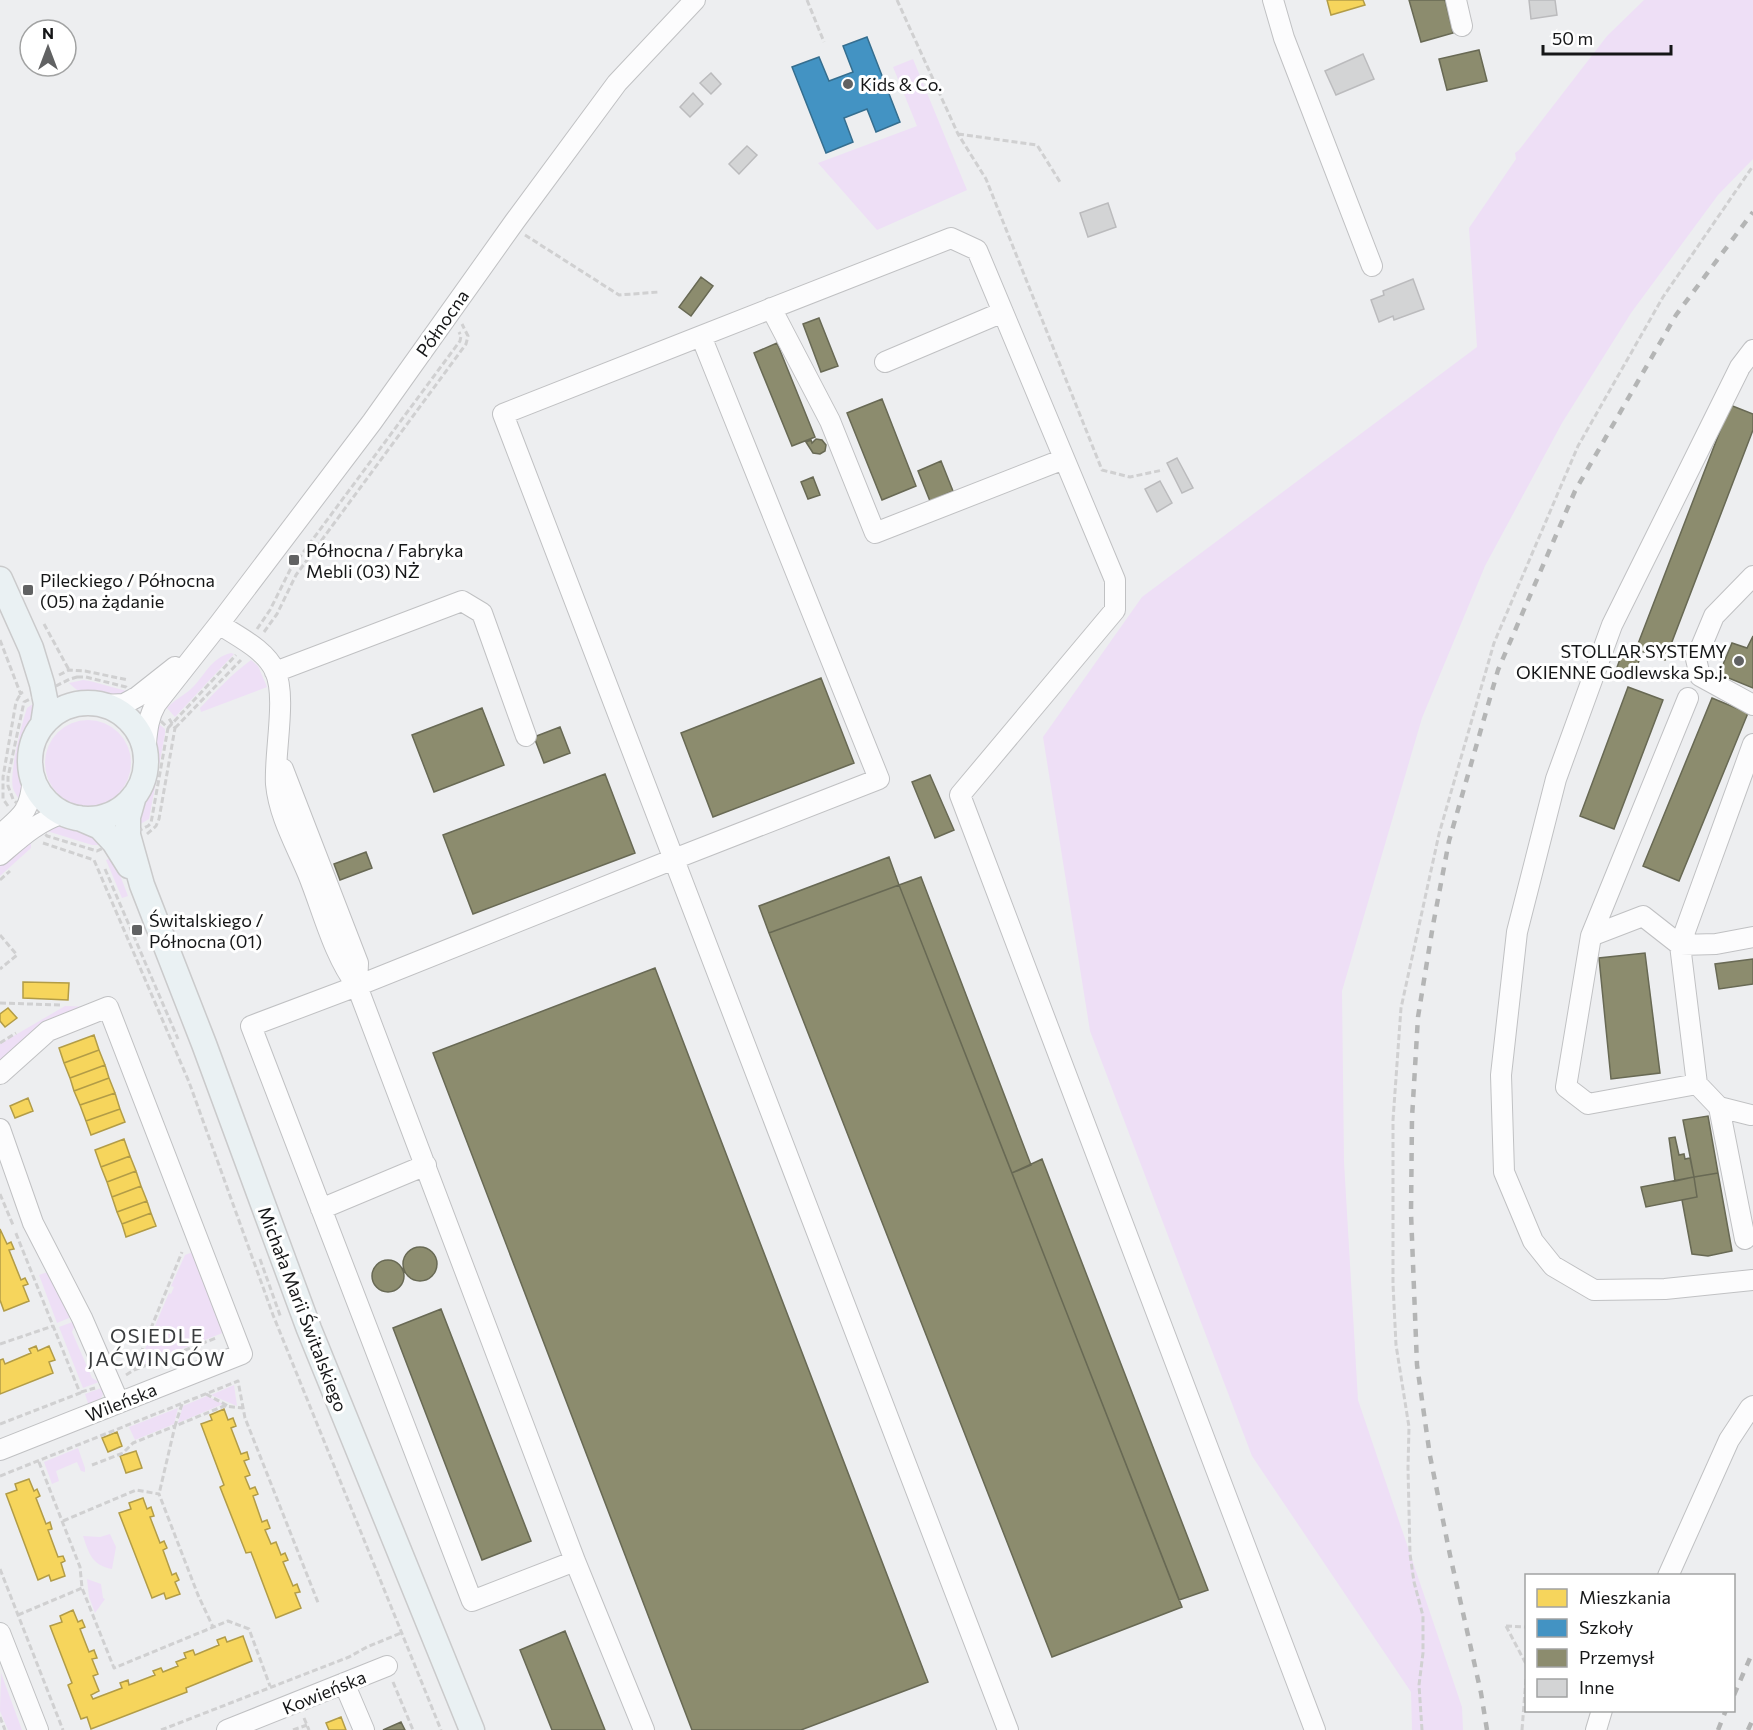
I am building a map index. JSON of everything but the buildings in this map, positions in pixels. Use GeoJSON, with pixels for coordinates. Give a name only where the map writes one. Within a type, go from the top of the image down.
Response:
{"type":"FeatureCollection","features":[{"type":"Feature","properties":{"kind":"main road"},"geometry":{"type":"LineString","coordinates":[[0,579],[31,648],[40,689],[46,704],[43,724]]}},
{"type":"Feature","properties":{"kind":"main road"},"geometry":{"type":"LineString","coordinates":[[40,689],[67,694],[118,712],[131,722],[140,736],[146,761],[143,777],[114,846]]}},
{"type":"Feature","properties":{"kind":"main road"},"geometry":{"type":"LineString","coordinates":[[95,704],[70,706],[55,713],[43,724],[35,738],[31,754],[33,778],[50,804],[71,815],[95,818],[111,814],[134,796]]}},
{"type":"Feature","properties":{"kind":"main road","name":"Michała Marii Świtalskiego"},"geometry":{"type":"LineString","coordinates":[[71,815],[100,827],[142,885],[204,1044],[304,1318],[472,1730]]}},
{"type":"Feature","properties":{"kind":"street","name":"Północna"},"geometry":{"type":"LineString","coordinates":[[145,753],[147,701],[197,651],[219,624],[372,422],[453,321],[511,226],[618,83],[695,0]]}},
{"type":"Feature","properties":{"kind":"street"},"geometry":{"type":"LineString","coordinates":[[1273,0],[1284,38],[1372,266]]}},
{"type":"Feature","properties":{"kind":"street"},"geometry":{"type":"LineString","coordinates":[[1456,0],[1462,26]]}},
{"type":"Feature","properties":{"kind":"street"},"geometry":{"type":"LineString","coordinates":[[1008,1730],[503,414],[951,238],[977,250],[1115,580],[1115,610],[960,795],[1315,1730]]}},
{"type":"Feature","properties":{"kind":"street"},"geometry":{"type":"LineString","coordinates":[[771,308],[830,421],[875,533],[1064,459]]}},
{"type":"Feature","properties":{"kind":"street"},"geometry":{"type":"LineString","coordinates":[[885,362],[1003,312]]}},
{"type":"Feature","properties":{"kind":"street"},"geometry":{"type":"LineString","coordinates":[[575,1561],[472,1600],[251,1026],[879,778],[701,336]]}},
{"type":"Feature","properties":{"kind":"street"},"geometry":{"type":"LineString","coordinates":[[1753,350],[1740,367],[1612,625],[1556,779],[1517,932],[1501,1075],[1504,1172],[1533,1241],[1553,1266],[1594,1290],[1665,1289],[1753,1280]]}},
{"type":"Feature","properties":{"kind":"street"},"geometry":{"type":"LineString","coordinates":[[1753,576],[1714,616],[1696,659],[1700,676],[1753,705]]}},
{"type":"Feature","properties":{"kind":"street"},"geometry":{"type":"LineString","coordinates":[[275,672],[462,601],[482,613],[526,736]]}},
{"type":"Feature","properties":{"kind":"street"},"geometry":{"type":"LineString","coordinates":[[219,624],[266,658],[275,672],[280,692],[277,753],[357,963],[357,986],[575,1561],[644,1730]]}},
{"type":"Feature","properties":{"kind":"street"},"geometry":{"type":"LineString","coordinates":[[1689,698],[1591,936],[1566,1087],[1588,1104],[1697,1084]]}},
{"type":"Feature","properties":{"kind":"street"},"geometry":{"type":"LineString","coordinates":[[95,704],[147,701]]}},
{"type":"Feature","properties":{"kind":"street"},"geometry":{"type":"LineString","coordinates":[[1751,1115],[1719,1107],[1697,1084],[1680,945],[1753,744]]}},
{"type":"Feature","properties":{"kind":"street"},"geometry":{"type":"LineString","coordinates":[[0,855],[27,822],[33,778]]}},
{"type":"Feature","properties":{"kind":"street"},"geometry":{"type":"LineString","coordinates":[[0,836],[27,822],[71,815]]}},
{"type":"Feature","properties":{"kind":"street"},"geometry":{"type":"LineString","coordinates":[[1591,936],[1643,916],[1680,945],[1716,944],[1753,937]]}},
{"type":"Feature","properties":{"kind":"street"},"geometry":{"type":"LineString","coordinates":[[0,1074],[48,1031],[108,1007],[233,1331]]}},
{"type":"Feature","properties":{"kind":"street"},"geometry":{"type":"LineString","coordinates":[[1719,1107],[1745,1239]]}},
{"type":"Feature","properties":{"kind":"street"},"geometry":{"type":"LineString","coordinates":[[0,1129],[33,1223],[82,1318],[119,1403]]}},
{"type":"Feature","properties":{"kind":"street"},"geometry":{"type":"LineString","coordinates":[[321,1209],[426,1166]]}},
{"type":"Feature","properties":{"kind":"street","name":"Wileńska"},"geometry":{"type":"LineString","coordinates":[[0,1450],[242,1354],[233,1331]]}},
{"type":"Feature","properties":{"kind":"street"},"geometry":{"type":"LineString","coordinates":[[1668,1574],[1729,1440],[1750,1407],[1753,1406]]}},
{"type":"Feature","properties":{"kind":"street"},"geometry":{"type":"LineString","coordinates":[[0,1633],[38,1730]]}},
{"type":"Feature","properties":{"kind":"street","name":"Kowieńska"},"geometry":{"type":"LineString","coordinates":[[227,1730],[387,1666]]}},
{"type":"Feature","properties":{"kind":"street"},"geometry":{"type":"LineString","coordinates":[[344,1683],[364,1730]]}},
{"type":"Feature","properties":{"kind":"street"},"geometry":{"type":"LineString","coordinates":[[1596,1730],[1601,1712]]}},
{"type":"Feature","properties":{"kind":"path"},"geometry":{"type":"LineString","coordinates":[[807,0],[824,42]]}},
{"type":"Feature","properties":{"kind":"path"},"geometry":{"type":"LineString","coordinates":[[897,0],[958,134],[986,179],[1102,470],[1130,477],[1163,470]]}},
{"type":"Feature","properties":{"kind":"path"},"geometry":{"type":"LineString","coordinates":[[958,134],[1037,145],[1060,182]]}},
{"type":"Feature","properties":{"kind":"path"},"geometry":{"type":"LineString","coordinates":[[1422,1730],[1419,1685],[1423,1653],[1423,1616],[1414,1582],[1410,1554],[1409,1427],[1396,1345],[1393,1284],[1393,1120],[1401,1008],[1439,834],[1494,643],[1578,447],[1663,297],[1753,166]]}},
{"type":"Feature","properties":{"kind":"path"},"geometry":{"type":"LineString","coordinates":[[511,226],[619,295],[659,292]]}},
{"type":"Feature","properties":{"kind":"path"},"geometry":{"type":"LineString","coordinates":[[94,860],[151,823],[168,728],[250,645],[290,570],[460,341],[461,336],[453,321]]}},
{"type":"Feature","properties":{"kind":"path"},"geometry":{"type":"LineString","coordinates":[[168,728],[135,683],[85,671],[69,670],[16,702],[1,800],[47,836],[114,846],[151,832],[156,826],[175,728],[277,614],[296,575],[466,344],[468,336],[466,330],[453,321]]}},
{"type":"Feature","properties":{"kind":"path"},"geometry":{"type":"LineString","coordinates":[[0,640],[40,689]]}},
{"type":"Feature","properties":{"kind":"path"},"geometry":{"type":"LineString","coordinates":[[40,689],[70,679],[86,677],[126,687],[147,701],[173,723],[175,728]]}},
{"type":"Feature","properties":{"kind":"path"},"geometry":{"type":"LineString","coordinates":[[40,689],[8,777],[10,792],[40,842],[94,860],[189,1082],[276,1324],[441,1730]]}},
{"type":"Feature","properties":{"kind":"path"},"geometry":{"type":"LineString","coordinates":[[105,868],[165,1008]]}},
{"type":"Feature","properties":{"kind":"path"},"geometry":{"type":"LineString","coordinates":[[0,935],[17,955],[0,969]]}},
{"type":"Feature","properties":{"kind":"path"},"geometry":{"type":"LineString","coordinates":[[0,1003],[64,1006]]}},
{"type":"Feature","properties":{"kind":"path"},"geometry":{"type":"LineString","coordinates":[[0,1194],[80,1392]]}},
{"type":"Feature","properties":{"kind":"path"},"geometry":{"type":"LineString","coordinates":[[134,1370],[183,1250],[199,1243]]}},
{"type":"Feature","properties":{"kind":"path"},"geometry":{"type":"LineString","coordinates":[[0,1344],[53,1326]]}},
{"type":"Feature","properties":{"kind":"path"},"geometry":{"type":"LineString","coordinates":[[0,1424],[233,1331]]}},
{"type":"Feature","properties":{"kind":"path"},"geometry":{"type":"LineString","coordinates":[[0,1476],[238,1381],[245,1418],[319,1605]]}},
{"type":"Feature","properties":{"kind":"path"},"geometry":{"type":"LineString","coordinates":[[207,1394],[229,1407]]}},
{"type":"Feature","properties":{"kind":"path"},"geometry":{"type":"LineString","coordinates":[[182,1404],[159,1494],[213,1628]]}},
{"type":"Feature","properties":{"kind":"path"},"geometry":{"type":"LineString","coordinates":[[92,1465],[123,1453],[133,1443],[224,1406],[243,1408]]}},
{"type":"Feature","properties":{"kind":"path"},"geometry":{"type":"LineString","coordinates":[[89,1415],[98,1438]]}},
{"type":"Feature","properties":{"kind":"path"},"geometry":{"type":"LineString","coordinates":[[39,1461],[80,1568],[82,1588],[114,1668],[228,1621],[249,1629],[270,1686]]}},
{"type":"Feature","properties":{"kind":"path"},"geometry":{"type":"LineString","coordinates":[[62,1521],[136,1490],[159,1494]]}},
{"type":"Feature","properties":{"kind":"path"},"geometry":{"type":"LineString","coordinates":[[0,1569],[63,1730]]}},
{"type":"Feature","properties":{"kind":"path"},"geometry":{"type":"LineString","coordinates":[[18,1615],[82,1588]]}},
{"type":"Feature","properties":{"kind":"path"},"geometry":{"type":"LineString","coordinates":[[1525,1627],[1506,1626],[1525,1660]]}},
{"type":"Feature","properties":{"kind":"path"},"geometry":{"type":"LineString","coordinates":[[161,1730],[349,1657],[401,1633]]}},
{"type":"Feature","properties":{"kind":"path"},"geometry":{"type":"LineString","coordinates":[[387,1666],[413,1730]]}},
{"type":"Feature","properties":{"kind":"path"},"geometry":{"type":"LineString","coordinates":[[1522,1730],[1525,1699]]}},
{"type":"Feature","properties":{"kind":"path"},"geometry":{"type":"LineString","coordinates":[[0,1718],[4,1730]]}},
{"type":"Feature","properties":{"kind":"path"},"geometry":{"type":"LineString","coordinates":[[293,1730],[307,1725]]}},
{"type":"Feature","properties":{"kind":"shaded area"},"geometry":{"type":"Polygon","coordinates":[[[1644,0],[1753,0],[1753,159],[1718,195],[1631,313],[1562,423],[1485,566],[1422,718],[1342,991],[1344,1162],[1358,1400],[1462,1707],[1463,1730],[1412,1730],[1411,1692],[1252,1456],[1090,1031],[1043,737],[1142,597],[1477,347],[1469,228],[1516,159],[1515,153],[1607,36],[1644,0]]]}},
{"type":"Feature","properties":{"kind":"shaded area"},"geometry":{"type":"Polygon","coordinates":[[[913,59],[967,190],[877,230],[818,163],[917,126],[893,67],[913,59]]]}},
{"type":"Feature","properties":{"kind":"shaded area"},"geometry":{"type":"Polygon","coordinates":[[[231,653],[234,654],[175,717],[167,708],[191,689],[213,663],[231,653]]]}},
{"type":"Feature","properties":{"kind":"shaded area"},"geometry":{"type":"Polygon","coordinates":[[[251,660],[258,666],[267,687],[201,712],[200,708],[212,695],[251,660]]]}},
{"type":"Feature","properties":{"kind":"shaded area"},"geometry":{"type":"Polygon","coordinates":[[[83,680],[130,692],[113,697],[91,697],[69,683],[83,680]]]}},
{"type":"Feature","properties":{"kind":"shaded area"},"geometry":{"type":"Polygon","coordinates":[[[39,700],[33,729],[24,753],[27,781],[20,801],[13,788],[14,760],[27,708],[39,700]]]}},
{"type":"Feature","properties":{"kind":"shaded area"},"geometry":{"type":"Polygon","coordinates":[[[88,720],[105,723],[119,732],[128,746],[131,763],[128,780],[119,794],[105,803],[88,806],[71,803],[57,794],[48,780],[45,763],[48,746],[57,732],[71,723],[88,720]]]}},
{"type":"Feature","properties":{"kind":"shaded area"},"geometry":{"type":"Polygon","coordinates":[[[156,722],[165,729],[165,734],[149,819],[135,827],[138,805],[153,775],[156,722]]]}},
{"type":"Feature","properties":{"kind":"shaded area"},"geometry":{"type":"Polygon","coordinates":[[[64,822],[73,823],[105,842],[92,845],[47,831],[64,822]]]}},
{"type":"Feature","properties":{"kind":"shaded area"},"geometry":{"type":"Polygon","coordinates":[[[30,839],[31,848],[0,876],[0,866],[30,839]]]}},
{"type":"Feature","properties":{"kind":"shaded area"},"geometry":{"type":"Polygon","coordinates":[[[113,857],[128,896],[122,898],[106,860],[113,857]]]}},
{"type":"Feature","properties":{"kind":"shaded area"},"geometry":{"type":"Polygon","coordinates":[[[65,1006],[98,1007],[0,1069],[0,1044],[65,1006]]]}},
{"type":"Feature","properties":{"kind":"shaded area"},"geometry":{"type":"Polygon","coordinates":[[[195,1251],[225,1332],[141,1365],[140,1361],[169,1293],[171,1294],[174,1287],[171,1286],[185,1255],[195,1251]]]}},
{"type":"Feature","properties":{"kind":"shaded area"},"geometry":{"type":"Polygon","coordinates":[[[50,1271],[74,1316],[57,1323],[39,1275],[50,1271]]]}},
{"type":"Feature","properties":{"kind":"shaded area"},"geometry":{"type":"Polygon","coordinates":[[[75,1321],[72,1332],[92,1378],[99,1382],[83,1388],[59,1327],[75,1321]]]}},
{"type":"Feature","properties":{"kind":"shaded area"},"geometry":{"type":"Polygon","coordinates":[[[234,1385],[237,1406],[211,1395],[234,1385]]]}},
{"type":"Feature","properties":{"kind":"shaded area"},"geometry":{"type":"Polygon","coordinates":[[[104,1387],[100,1399],[89,1406],[85,1394],[104,1387]]]}},
{"type":"Feature","properties":{"kind":"shaded area"},"geometry":{"type":"Polygon","coordinates":[[[207,1396],[223,1404],[178,1423],[183,1406],[207,1396]]]}},
{"type":"Feature","properties":{"kind":"shaded area"},"geometry":{"type":"Polygon","coordinates":[[[178,1408],[174,1424],[135,1440],[129,1427],[178,1408]]]}},
{"type":"Feature","properties":{"kind":"shaded area"},"geometry":{"type":"Polygon","coordinates":[[[78,1448],[85,1472],[81,1471],[77,1462],[56,1471],[59,1481],[52,1484],[44,1462],[78,1448]]]}},
{"type":"Feature","properties":{"kind":"shaded area"},"geometry":{"type":"Polygon","coordinates":[[[110,1534],[116,1547],[112,1569],[100,1565],[92,1558],[83,1536],[100,1537],[110,1534]]]}},
{"type":"Feature","properties":{"kind":"shaded area"},"geometry":{"type":"Polygon","coordinates":[[[87,1579],[101,1584],[105,1599],[95,1613],[89,1597],[87,1579]]]}},
{"type":"Feature","properties":{"kind":"shaded area"},"geometry":{"type":"Polygon","coordinates":[[[1,1673],[22,1730],[8,1730],[0,1711],[1,1673]]]}},
{"type":"Feature","properties":{"kind":"railway"},"geometry":{"type":"LineString","coordinates":[[1487,1730],[1430,1456],[1417,1365],[1411,1213],[1412,1118],[1418,1017],[1433,925],[1449,841],[1498,670],[1575,491],[1676,315],[1753,212]]}},
{"type":"Feature","properties":{"kind":"railway"},"geometry":{"type":"LineString","coordinates":[[1735,1693],[1753,1651]]}},
{"type":"Feature","properties":{"kind":"railway"},"geometry":{"type":"LineString","coordinates":[[1718,1730],[1725,1712]]}},
{"type":"Feature","properties":{"kind":"railway"},"geometry":{"type":"LineString","coordinates":[[1748,1730],[1753,1719]]}},
{"type":"Feature","properties":{"kind":"place","name":"Kids & Co."},"geometry":{"type":"Point","coordinates":[848,84]}},
{"type":"Feature","properties":{"kind":"place","name":"Północna / Fabryka Mebli (03) NŻ"},"geometry":{"type":"Point","coordinates":[294,560]}},
{"type":"Feature","properties":{"kind":"place","name":"Pileckiego / Północna (05) na żądanie"},"geometry":{"type":"Point","coordinates":[28,590]}},
{"type":"Feature","properties":{"kind":"place","name":"STOLLAR SYSTEMY OKIENNE Godlewska Sp.j."},"geometry":{"type":"Point","coordinates":[1739,661]}},
{"type":"Feature","properties":{"kind":"place","name":"Świtalskiego / Północna (01)"},"geometry":{"type":"Point","coordinates":[137,930]}},
{"type":"Feature","properties":{"kind":"district","name":"OSIEDLE JAĆWINGÓW"},"geometry":{"type":"Point","coordinates":[157,1346]}}]}
